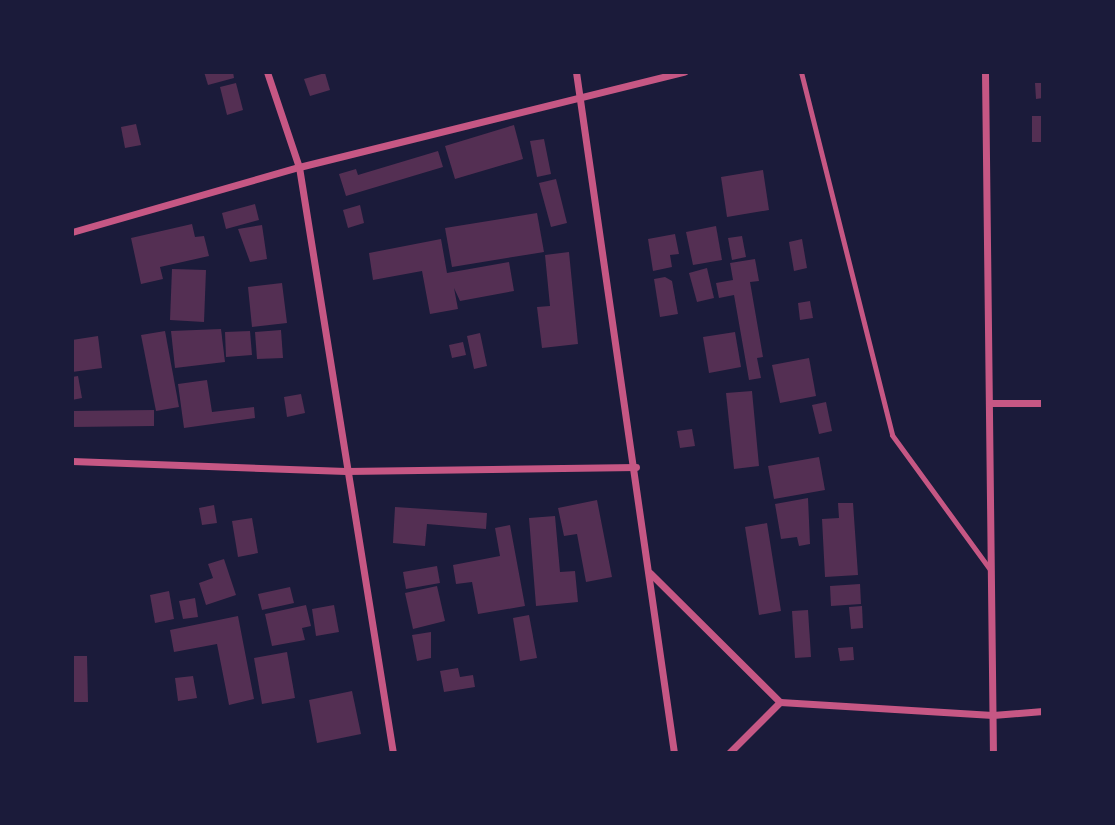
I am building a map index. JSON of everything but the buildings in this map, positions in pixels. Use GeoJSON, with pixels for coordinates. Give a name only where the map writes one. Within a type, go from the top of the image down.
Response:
{"type":"FeatureCollection","features":[{"type":"Feature","properties":{"kind":"street"},"geometry":{"type":"LineString","coordinates":[[267,72],[299,167],[393,753]]}},
{"type":"Feature","properties":{"kind":"street"},"geometry":{"type":"LineString","coordinates":[[576,72],[636,467],[674,753]]}},
{"type":"Feature","properties":{"kind":"street"},"geometry":{"type":"LineString","coordinates":[[72,232],[299,167],[684,72]]}},
{"type":"Feature","properties":{"kind":"street"},"geometry":{"type":"LineString","coordinates":[[985,72],[993,753]]}},
{"type":"Feature","properties":{"kind":"street"},"geometry":{"type":"LineString","coordinates":[[989,403],[1043,402]]}},
{"type":"Feature","properties":{"kind":"street"},"geometry":{"type":"LineString","coordinates":[[72,461],[346,471],[636,467]]}},
{"type":"Feature","properties":{"kind":"street"},"geometry":{"type":"LineString","coordinates":[[650,572],[780,702],[993,715],[1043,711]]}},
{"type":"Feature","properties":{"kind":"street"},"geometry":{"type":"LineString","coordinates":[[729,753],[780,702]]}},
{"type":"Feature","properties":{"kind":"lane"},"geometry":{"type":"LineString","coordinates":[[801,72],[892,435],[991,572]]}}]}
